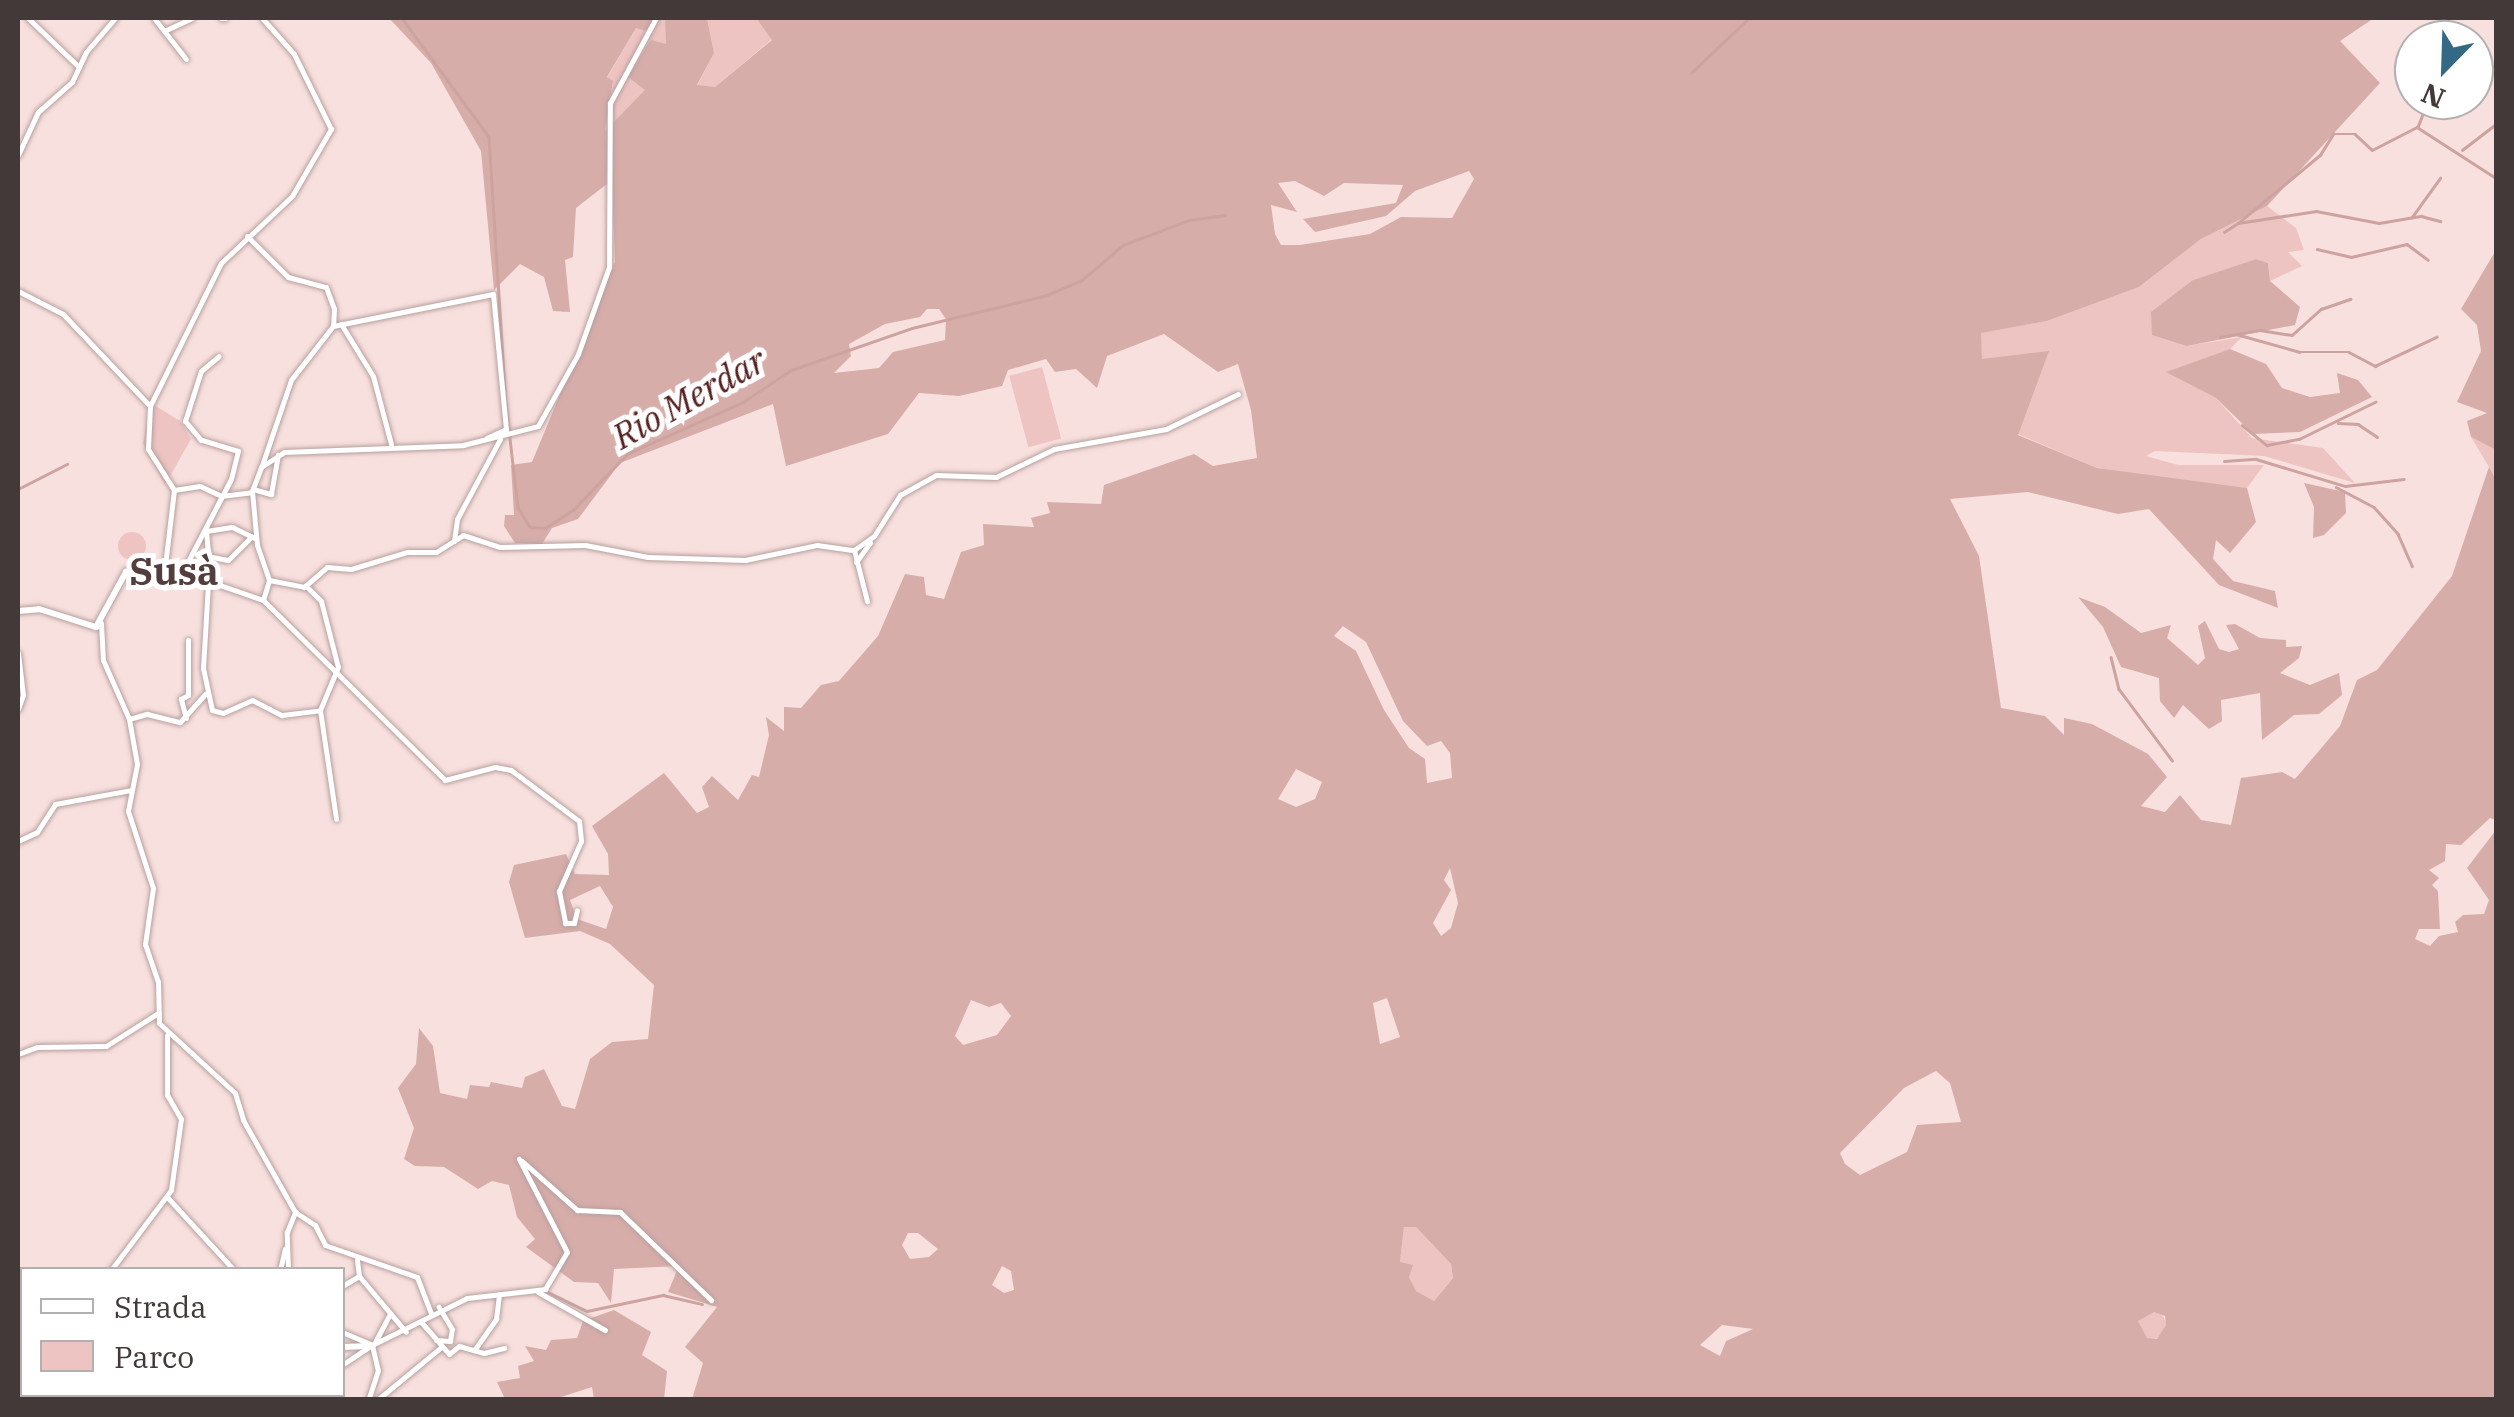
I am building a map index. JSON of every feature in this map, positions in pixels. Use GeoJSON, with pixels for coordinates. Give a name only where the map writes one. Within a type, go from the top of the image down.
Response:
{"type":"FeatureCollection","features":[{"type":"Feature","properties":{"kind":"street"},"geometry":{"type":"LineString","coordinates":[[28,18],[78,67]]}},
{"type":"Feature","properties":{"kind":"street"},"geometry":{"type":"LineString","coordinates":[[18,155],[38,112],[115,18]]}},
{"type":"Feature","properties":{"kind":"street"},"geometry":{"type":"LineString","coordinates":[[154,18],[186,59]]}},
{"type":"Feature","properties":{"kind":"street"},"geometry":{"type":"LineString","coordinates":[[164,31],[192,18]]}},
{"type":"Feature","properties":{"kind":"street"},"geometry":{"type":"LineString","coordinates":[[165,566],[174,490],[148,449],[150,406],[221,263],[292,196],[331,130],[294,54],[262,18]]}},
{"type":"Feature","properties":{"kind":"street"},"geometry":{"type":"LineString","coordinates":[[261,466],[278,454],[366,453],[391,444],[485,441],[531,432],[544,417],[578,354],[607,273],[610,104],[656,18]]}},
{"type":"Feature","properties":{"kind":"street"},"geometry":{"type":"LineString","coordinates":[[247,236],[291,279],[326,286],[337,325],[372,376],[391,444]]}},
{"type":"Feature","properties":{"kind":"street"},"geometry":{"type":"LineString","coordinates":[[18,291],[63,314],[150,406]]}},
{"type":"Feature","properties":{"kind":"street"},"geometry":{"type":"LineString","coordinates":[[263,600],[269,580],[254,538],[252,490],[291,380],[337,325],[493,294],[506,429],[485,441]]}},
{"type":"Feature","properties":{"kind":"street"},"geometry":{"type":"LineString","coordinates":[[182,573],[194,542],[206,531],[237,448],[201,440],[185,421],[196,380],[219,356]]}},
{"type":"Feature","properties":{"kind":"street"},"geometry":{"type":"LineString","coordinates":[[855,565],[900,495],[936,475],[996,477],[1054,448],[1166,429],[1238,394]]}},
{"type":"Feature","properties":{"kind":"street"},"geometry":{"type":"LineString","coordinates":[[454,541],[458,519],[504,438]]}},
{"type":"Feature","properties":{"kind":"street"},"geometry":{"type":"LineString","coordinates":[[485,441],[496,451]]}},
{"type":"Feature","properties":{"kind":"street"},"geometry":{"type":"LineString","coordinates":[[174,490],[200,486],[221,496],[252,490],[271,494],[278,454]]}},
{"type":"Feature","properties":{"kind":"street"},"geometry":{"type":"LineString","coordinates":[[206,531],[232,528],[254,538]]}},
{"type":"Feature","properties":{"kind":"street"},"geometry":{"type":"LineString","coordinates":[[186,718],[205,694],[212,557],[206,531]]}},
{"type":"Feature","properties":{"kind":"street"},"geometry":{"type":"LineString","coordinates":[[306,586],[327,567],[352,569],[407,552],[436,552],[468,535],[500,547],[585,545],[648,557],[725,559],[817,545],[854,550],[874,536]]}},
{"type":"Feature","properties":{"kind":"street"},"geometry":{"type":"LineString","coordinates":[[212,557],[228,560],[254,538]]}},
{"type":"Feature","properties":{"kind":"street"},"geometry":{"type":"LineString","coordinates":[[854,550],[866,602]]}},
{"type":"Feature","properties":{"kind":"street"},"geometry":{"type":"LineString","coordinates":[[431,1313],[417,1277],[357,1260],[325,1245],[316,1226],[295,1212],[235,1093],[168,1035],[158,1013],[158,982],[144,944],[153,888],[130,828],[136,764],[129,719],[104,660],[101,623],[128,570],[165,566],[263,600],[446,780],[495,767],[511,770],[579,821],[581,840],[559,890],[565,923],[574,922],[577,910]]}},
{"type":"Feature","properties":{"kind":"street"},"geometry":{"type":"LineString","coordinates":[[269,580],[306,586],[321,600],[337,672],[320,710],[336,819]]}},
{"type":"Feature","properties":{"kind":"street"},"geometry":{"type":"LineString","coordinates":[[18,611],[39,609],[86,627],[101,623]]}},
{"type":"Feature","properties":{"kind":"street"},"geometry":{"type":"LineString","coordinates":[[186,718],[181,699],[188,695],[188,640]]}},
{"type":"Feature","properties":{"kind":"street"},"geometry":{"type":"LineString","coordinates":[[18,653],[18,708]]}},
{"type":"Feature","properties":{"kind":"street"},"geometry":{"type":"LineString","coordinates":[[205,694],[219,714],[252,700],[282,715],[320,710]]}},
{"type":"Feature","properties":{"kind":"street"},"geometry":{"type":"LineString","coordinates":[[129,719],[186,718]]}},
{"type":"Feature","properties":{"kind":"street"},"geometry":{"type":"LineString","coordinates":[[18,841],[37,832],[55,804],[131,790]]}},
{"type":"Feature","properties":{"kind":"street"},"geometry":{"type":"LineString","coordinates":[[18,1054],[36,1047],[106,1046],[158,1013]]}},
{"type":"Feature","properties":{"kind":"street"},"geometry":{"type":"LineString","coordinates":[[113,1267],[167,1198],[181,1132],[179,1112],[167,1095],[168,1035]]}},
{"type":"Feature","properties":{"kind":"street"},"geometry":{"type":"LineString","coordinates":[[538,1292],[567,1252],[519,1159],[577,1210],[620,1212],[712,1300]]}},
{"type":"Feature","properties":{"kind":"street"},"geometry":{"type":"LineString","coordinates":[[167,1198],[231,1267]]}},
{"type":"Feature","properties":{"kind":"street"},"geometry":{"type":"LineString","coordinates":[[281,1267],[295,1212]]}},
{"type":"Feature","properties":{"kind":"street"},"geometry":{"type":"LineString","coordinates":[[287,1242],[288,1267]]}},
{"type":"Feature","properties":{"kind":"street"},"geometry":{"type":"LineString","coordinates":[[357,1260],[359,1276],[406,1332]]}},
{"type":"Feature","properties":{"kind":"street"},"geometry":{"type":"LineString","coordinates":[[345,1284],[359,1276]]}},
{"type":"Feature","properties":{"kind":"street"},"geometry":{"type":"LineString","coordinates":[[345,1363],[372,1345],[406,1332],[439,1307],[500,1294],[538,1292],[605,1330]]}},
{"type":"Feature","properties":{"kind":"street"},"geometry":{"type":"LineString","coordinates":[[475,1349],[496,1319],[500,1294]]}},
{"type":"Feature","properties":{"kind":"street"},"geometry":{"type":"LineString","coordinates":[[433,1339],[450,1341],[452,1330],[439,1307]]}},
{"type":"Feature","properties":{"kind":"street"},"geometry":{"type":"LineString","coordinates":[[368,1400],[378,1370],[372,1345],[390,1314]]}},
{"type":"Feature","properties":{"kind":"street"},"geometry":{"type":"LineString","coordinates":[[421,1322],[449,1354],[459,1346],[504,1348]]}},
{"type":"Feature","properties":{"kind":"street"},"geometry":{"type":"LineString","coordinates":[[345,1333],[372,1345]]}},
{"type":"Feature","properties":{"kind":"street"},"geometry":{"type":"LineString","coordinates":[[345,1347],[372,1345]]}},
{"type":"Feature","properties":{"kind":"street"},"geometry":{"type":"LineString","coordinates":[[377,1400],[440,1348]]}},
{"type":"Feature","properties":{"kind":"green space"},"geometry":{"type":"Polygon","coordinates":[[[659,18],[666,20],[666,44],[646,90],[605,132],[613,82],[607,78],[636,28],[645,31],[659,18]]]}},
{"type":"Feature","properties":{"kind":"green space"},"geometry":{"type":"Polygon","coordinates":[[[707,18],[756,18],[772,39],[715,87],[697,86],[714,53],[707,18]]]}},
{"type":"Feature","properties":{"kind":"green space"},"geometry":{"type":"Polygon","coordinates":[[[2267,206],[2296,228],[2304,250],[2288,252],[2302,266],[2270,281],[2268,263],[2256,259],[2193,280],[2187,346],[2242,337],[2230,349],[2167,372],[2216,398],[2252,438],[2323,448],[2355,483],[2264,456],[2155,451],[2146,456],[2178,465],[2264,465],[2247,488],[2205,485],[2097,468],[2018,434],[1982,359],[1980,332],[2047,321],[2139,287],[2201,239],[2267,206]]]}},
{"type":"Feature","properties":{"kind":"green space"},"geometry":{"type":"Polygon","coordinates":[[[1042,367],[1061,438],[1028,447],[1009,376],[1042,367]]]}},
{"type":"Feature","properties":{"kind":"green space"},"geometry":{"type":"Polygon","coordinates":[[[151,403],[180,421],[191,439],[165,485],[143,443],[151,403]]]}},
{"type":"Feature","properties":{"kind":"green space"},"geometry":{"type":"Polygon","coordinates":[[[2471,437],[2496,450],[2496,480],[2489,467],[2471,437]]]}},
{"type":"Feature","properties":{"kind":"green space"},"geometry":{"type":"Polygon","coordinates":[[[132,532],[142,536],[146,546],[142,556],[132,560],[122,556],[118,546],[122,536],[132,532]]]}},
{"type":"Feature","properties":{"kind":"green space"},"geometry":{"type":"Polygon","coordinates":[[[1404,1227],[1416,1227],[1451,1264],[1453,1278],[1434,1301],[1416,1291],[1400,1262],[1404,1227]]]}},
{"type":"Feature","properties":{"kind":"green space"},"geometry":{"type":"Polygon","coordinates":[[[2152,1311],[2162,1315],[2166,1325],[2162,1335],[2152,1339],[2142,1335],[2138,1325],[2142,1315],[2152,1311]]]}},
{"type":"Feature","properties":{"kind":"shaded area"},"geometry":{"type":"Polygon","coordinates":[[[389,18],[659,18],[645,31],[636,28],[607,77],[613,81],[605,131],[645,90],[628,77],[651,40],[666,44],[665,18],[707,18],[714,53],[697,85],[715,87],[772,40],[756,18],[2374,18],[2340,41],[2380,83],[2267,206],[2201,239],[2139,287],[2047,321],[1981,333],[1982,359],[2049,351],[2018,435],[2097,468],[2247,488],[2256,522],[2230,553],[2216,540],[2213,559],[2233,581],[2275,591],[2278,608],[2219,585],[2149,509],[2118,514],[2028,492],[1950,499],[1979,556],[2001,708],[2045,716],[2064,735],[2064,718],[2092,724],[2148,754],[2167,777],[2141,806],[2165,812],[2180,795],[2201,820],[2231,825],[2241,778],[2282,772],[2295,779],[2340,726],[2357,680],[2377,670],[2452,576],[2489,467],[2496,480],[2496,820],[2490,818],[2461,845],[2446,844],[2445,861],[2429,870],[2439,878],[2432,885],[2438,891],[2440,929],[2419,929],[2415,939],[2430,946],[2439,936],[2458,932],[2455,922],[2463,915],[2484,914],[2489,900],[2467,868],[2496,830],[2496,1399],[692,1399],[703,1363],[685,1347],[717,1307],[668,1292],[679,1266],[614,1269],[611,1303],[598,1283],[574,1282],[526,1247],[535,1239],[517,1217],[509,1185],[492,1181],[478,1189],[444,1167],[415,1166],[404,1159],[414,1128],[398,1088],[416,1064],[419,1028],[433,1046],[440,1093],[467,1099],[470,1085],[489,1087],[491,1082],[522,1088],[525,1077],[544,1069],[562,1106],[575,1109],[590,1059],[612,1042],[648,1039],[654,985],[610,944],[580,931],[525,938],[509,882],[514,865],[566,854],[575,874],[609,875],[608,854],[592,826],[664,773],[697,813],[709,807],[702,787],[712,776],[738,800],[752,775],[759,777],[769,735],[766,717],[784,731],[784,707],[801,708],[821,685],[839,681],[878,636],[905,574],[924,577],[926,595],[944,599],[961,552],[984,545],[983,524],[1034,527],[1031,518],[1050,513],[1047,502],[1101,504],[1104,485],[1194,454],[1213,466],[1257,458],[1251,410],[1238,364],[1218,372],[1164,334],[1107,356],[1097,388],[1076,369],[1055,372],[1046,359],[1008,370],[1002,386],[959,396],[919,393],[888,434],[786,466],[773,404],[620,463],[578,519],[552,528],[542,544],[515,543],[504,526],[505,515],[514,515],[511,465],[532,462],[615,262],[612,180],[576,208],[573,257],[565,260],[570,312],[553,311],[544,277],[520,264],[494,290],[481,151],[431,63],[389,18]],[[1469,171],[1415,191],[1386,216],[1315,232],[1303,219],[1396,203],[1403,185],[1344,183],[1324,196],[1295,181],[1278,183],[1297,212],[1271,205],[1275,234],[1281,245],[1300,245],[1370,234],[1401,217],[1452,218],[1474,179],[1469,171]],[[927,309],[920,317],[885,324],[849,344],[851,356],[834,373],[879,368],[893,352],[945,340],[946,319],[939,309],[927,309]],[[1343,626],[1334,636],[1356,651],[1384,710],[1409,748],[1425,759],[1427,783],[1452,778],[1450,753],[1441,741],[1427,746],[1403,721],[1366,642],[1343,626]],[[1296,769],[1278,799],[1296,807],[1315,799],[1322,782],[1296,769]],[[1450,868],[1444,880],[1451,890],[1433,923],[1441,936],[1451,928],[1458,903],[1450,868]],[[600,886],[570,900],[577,919],[606,929],[613,907],[600,886]],[[1387,998],[1373,1003],[1380,1044],[1400,1037],[1387,998]],[[971,1000],[955,1036],[963,1045],[997,1035],[1011,1016],[1001,1003],[989,1007],[971,1000]],[[1936,1071],[1904,1088],[1840,1153],[1845,1164],[1860,1175],[1907,1152],[1917,1125],[1961,1122],[1950,1083],[1936,1071]],[[1404,1227],[1400,1262],[1413,1265],[1409,1277],[1416,1291],[1434,1301],[1453,1278],[1451,1264],[1416,1227],[1404,1227]],[[908,1233],[902,1245],[910,1259],[929,1257],[938,1249],[918,1233],[908,1233]],[[1002,1266],[992,1285],[1004,1293],[1014,1290],[1011,1271],[1002,1266]],[[2154,1312],[2138,1321],[2147,1338],[2157,1339],[2166,1325],[2165,1316],[2154,1312]],[[1722,1325],[1700,1345],[1720,1356],[1726,1341],[1753,1329],[1722,1325]]]}},
{"type":"Feature","properties":{"kind":"shaded area"},"geometry":{"type":"Polygon","coordinates":[[[2496,250],[2496,450],[2471,437],[2467,421],[2487,413],[2457,402],[2481,351],[2477,325],[2461,309],[2496,250]]]}},
{"type":"Feature","properties":{"kind":"shaded area"},"geometry":{"type":"Polygon","coordinates":[[[2256,259],[2268,263],[2270,281],[2300,307],[2295,325],[2187,346],[2152,335],[2151,312],[2193,280],[2256,259]]]}},
{"type":"Feature","properties":{"kind":"shaded area"},"geometry":{"type":"Polygon","coordinates":[[[2230,349],[2266,364],[2282,388],[2310,397],[2340,393],[2337,373],[2358,380],[2372,397],[2300,432],[2253,434],[2216,398],[2166,372],[2230,349]]]}},
{"type":"Feature","properties":{"kind":"shaded area"},"geometry":{"type":"Polygon","coordinates":[[[2304,483],[2345,492],[2346,513],[2324,535],[2313,538],[2314,507],[2304,483]]]}},
{"type":"Feature","properties":{"kind":"shaded area"},"geometry":{"type":"Polygon","coordinates":[[[2078,597],[2105,607],[2141,633],[2171,625],[2167,638],[2198,665],[2205,658],[2198,626],[2205,621],[2219,649],[2229,652],[2239,649],[2226,625],[2235,624],[2260,638],[2286,640],[2286,647],[2302,646],[2299,658],[2280,673],[2310,685],[2339,673],[2342,695],[2319,714],[2294,715],[2262,740],[2260,693],[2221,700],[2222,721],[2209,729],[2183,705],[2174,718],[2160,701],[2159,678],[2121,667],[2103,627],[2078,597]]]}},
{"type":"Feature","properties":{"kind":"shaded area"},"geometry":{"type":"Polygon","coordinates":[[[614,1310],[651,1332],[642,1355],[667,1371],[664,1399],[594,1399],[592,1387],[555,1399],[505,1399],[497,1382],[520,1378],[518,1366],[534,1361],[525,1346],[546,1350],[551,1340],[577,1338],[583,1321],[614,1310]]]}},
{"type":"Feature","properties":{"kind":"waterway","name":"Rio Merdar"},"geometry":{"type":"LineString","coordinates":[[402,18],[489,137],[506,404],[518,507],[530,527],[545,528],[573,510],[627,454],[743,402],[791,370],[912,328],[1047,295],[1082,280],[1123,245],[1189,220],[1225,215]]}},
{"type":"Feature","properties":{"kind":"waterway"},"geometry":{"type":"LineString","coordinates":[[1691,73],[1749,18]]}},
{"type":"Feature","properties":{"kind":"waterway"},"geometry":{"type":"LineString","coordinates":[[2418,126],[2420,120]]}},
{"type":"Feature","properties":{"kind":"waterway"},"geometry":{"type":"LineString","coordinates":[[2462,150],[2496,124]]}},
{"type":"Feature","properties":{"kind":"waterway"},"geometry":{"type":"LineString","coordinates":[[2238,223],[2320,155],[2333,134],[2355,134],[2372,150],[2417,127],[2496,178]]}},
{"type":"Feature","properties":{"kind":"waterway"},"geometry":{"type":"LineString","coordinates":[[2412,217],[2440,178]]}},
{"type":"Feature","properties":{"kind":"waterway"},"geometry":{"type":"LineString","coordinates":[[2224,232],[2238,223],[2316,211],[2379,223],[2421,216],[2440,221]]}},
{"type":"Feature","properties":{"kind":"waterway"},"geometry":{"type":"LineString","coordinates":[[2317,249],[2351,257],[2407,244],[2428,260]]}},
{"type":"Feature","properties":{"kind":"waterway"},"geometry":{"type":"LineString","coordinates":[[2220,337],[2260,330],[2292,335],[2321,309],[2350,299]]}},
{"type":"Feature","properties":{"kind":"waterway"},"geometry":{"type":"LineString","coordinates":[[2236,334],[2300,352],[2349,352],[2375,366],[2436,337]]}},
{"type":"Feature","properties":{"kind":"waterway"},"geometry":{"type":"LineString","coordinates":[[2242,425],[2267,445],[2299,439],[2375,402]]}},
{"type":"Feature","properties":{"kind":"waterway"},"geometry":{"type":"LineString","coordinates":[[2338,423],[2358,424],[2377,437]]}},
{"type":"Feature","properties":{"kind":"waterway"},"geometry":{"type":"LineString","coordinates":[[2224,461],[2256,459],[2345,486],[2404,479]]}},
{"type":"Feature","properties":{"kind":"waterway"},"geometry":{"type":"LineString","coordinates":[[18,489],[67,464]]}},
{"type":"Feature","properties":{"kind":"waterway"},"geometry":{"type":"LineString","coordinates":[[2336,487],[2374,507],[2398,534],[2412,566]]}},
{"type":"Feature","properties":{"kind":"waterway"},"geometry":{"type":"LineString","coordinates":[[2111,657],[2119,689],[2172,760]]}},
{"type":"Feature","properties":{"kind":"waterway"},"geometry":{"type":"LineString","coordinates":[[548,1292],[587,1311],[663,1295],[702,1304]]}},
{"type":"Feature","properties":{"kind":"district","name":"Susà"},"geometry":{"type":"Point","coordinates":[174,571]}}]}
